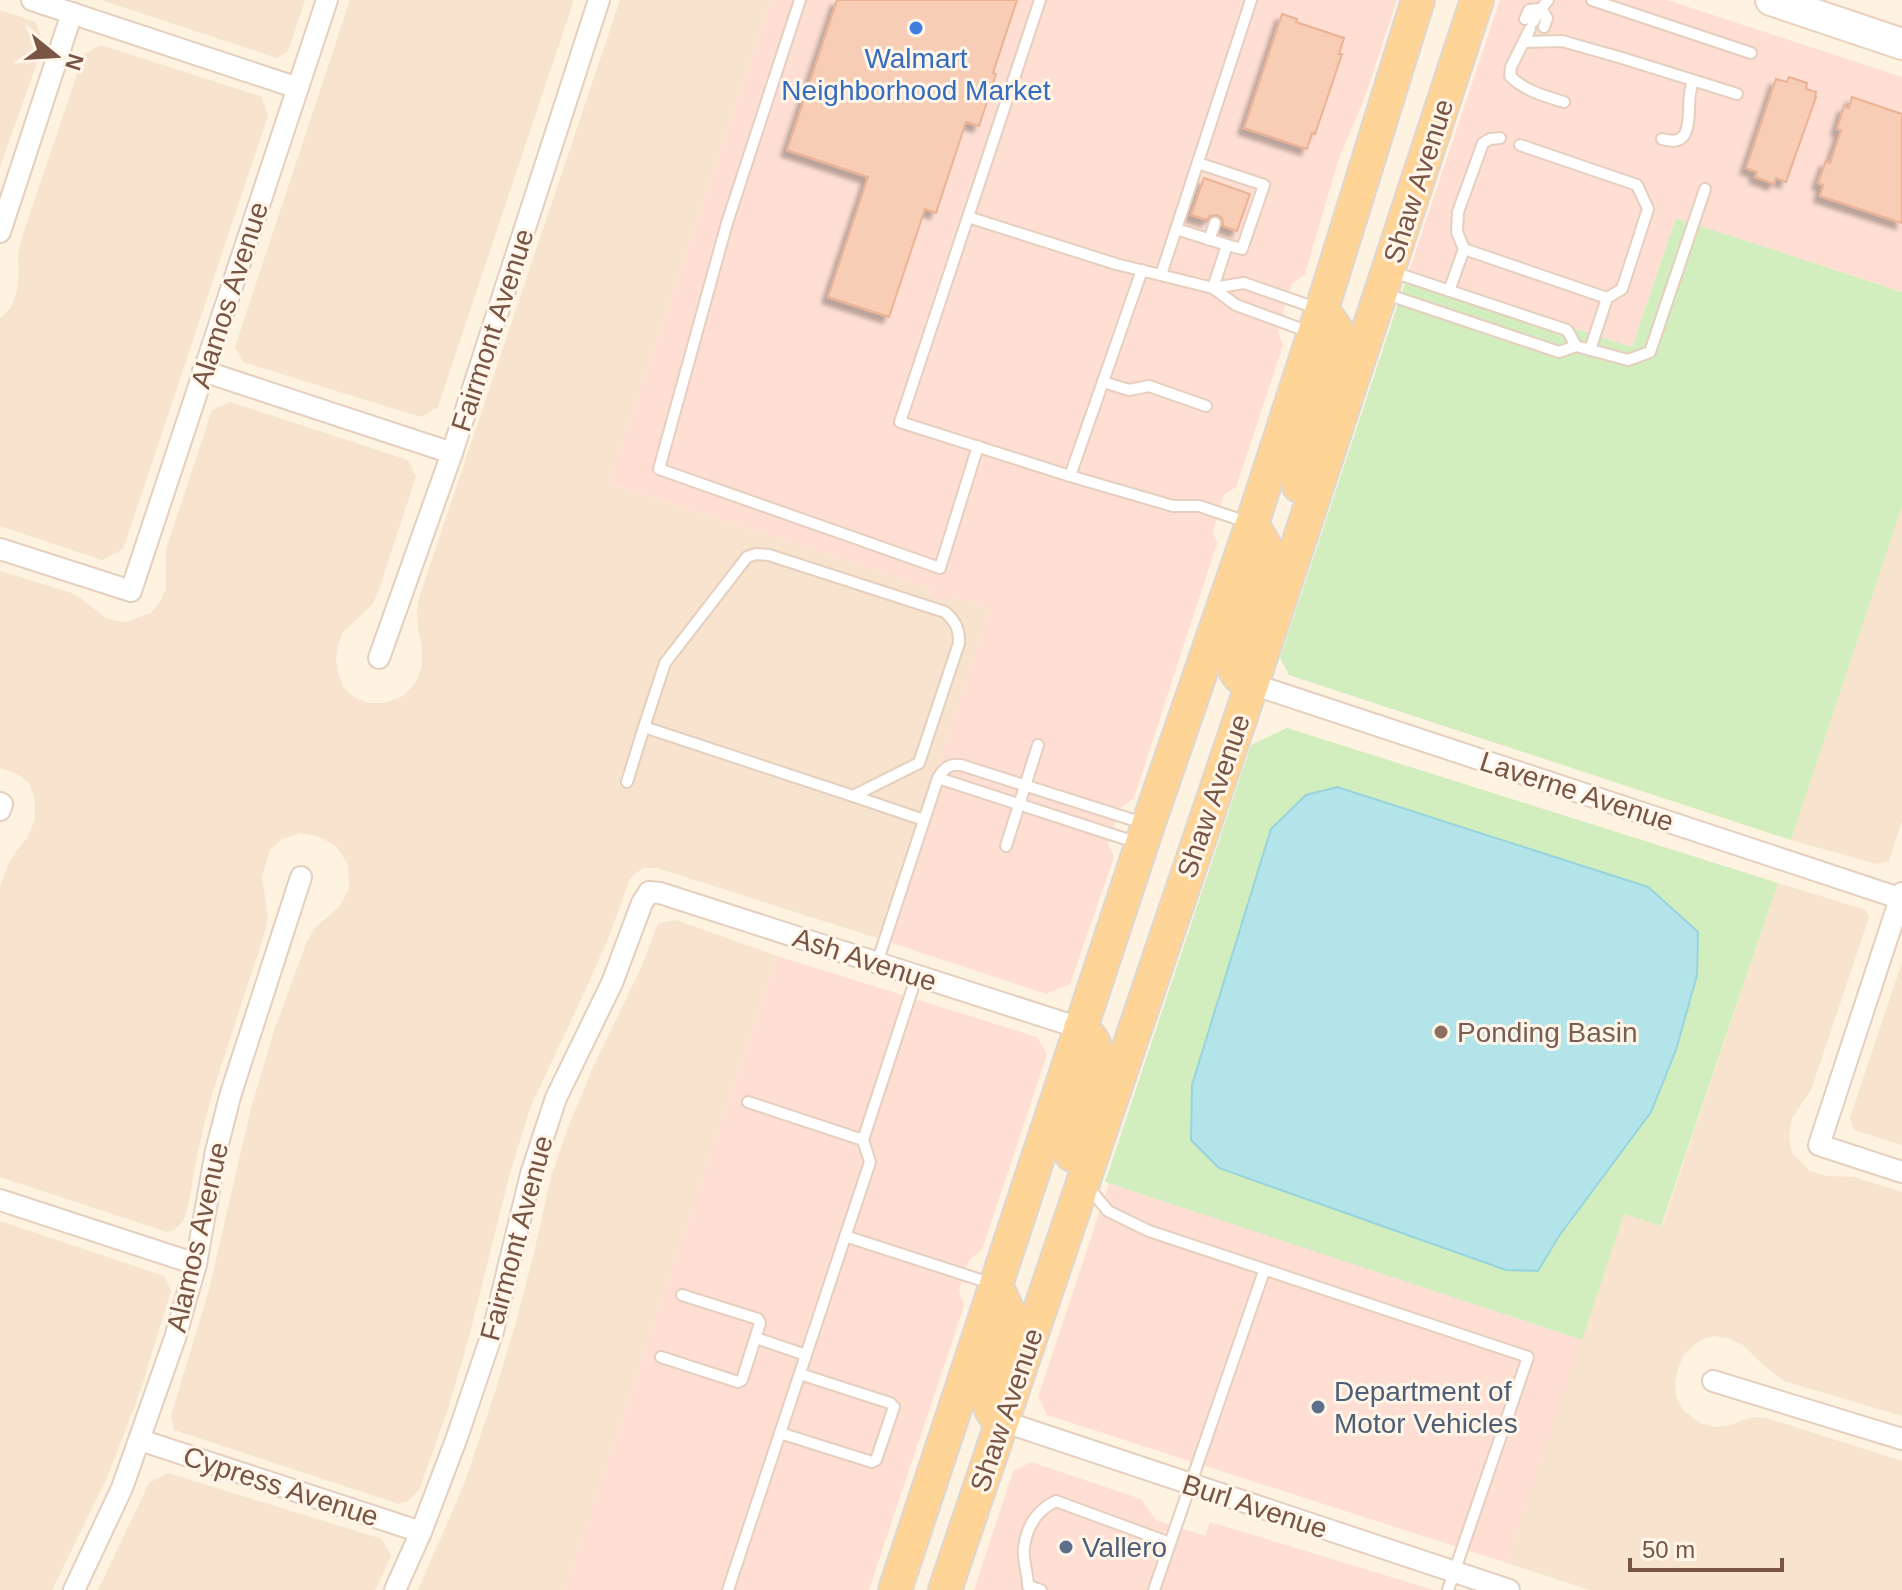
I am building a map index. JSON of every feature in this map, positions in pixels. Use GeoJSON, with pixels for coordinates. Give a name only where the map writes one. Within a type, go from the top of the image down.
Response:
{"type":"FeatureCollection","features":[{"type":"Feature","properties":{"kind":"main road","name":"Shaw Avenue"},"geometry":{"type":"LineString","coordinates":[[895,1590],[1144,834],[1252,524],[1418,0]]}},
{"type":"Feature","properties":{"kind":"main road","name":"Shaw Avenue"},"geometry":{"type":"LineString","coordinates":[[945,1590],[1252,684],[1477,0]]}},
{"type":"Feature","properties":{"kind":"main road"},"geometry":{"type":"LineString","coordinates":[[1771,0],[1902,44]]}},
{"type":"Feature","properties":{"kind":"main road"},"geometry":{"type":"LineString","coordinates":[[1289,572],[1303,459],[1338,343],[1336,329],[1318,322]]}},
{"type":"Feature","properties":{"kind":"main road"},"geometry":{"type":"LineString","coordinates":[[1252,524],[1269,553],[1234,658],[1233,670],[1240,679],[1252,684]]}},
{"type":"Feature","properties":{"kind":"main road"},"geometry":{"type":"LineString","coordinates":[[1080,1028],[1090,1035],[1098,1052],[1097,1065],[1070,1151],[1083,1180]]}},
{"type":"Feature","properties":{"kind":"main road"},"geometry":{"type":"LineString","coordinates":[[996,1285],[1012,1320],[988,1401],[992,1414],[1002,1421]]}},
{"type":"Feature","properties":{"kind":"street"},"geometry":{"type":"LineString","coordinates":[[32,0],[298,88]]}},
{"type":"Feature","properties":{"kind":"street","name":"Alamos Avenue"},"geometry":{"type":"LineString","coordinates":[[0,549],[131,591],[327,0]]}},
{"type":"Feature","properties":{"kind":"street","name":"Fairmont Avenue"},"geometry":{"type":"LineString","coordinates":[[379,658],[452,453],[599,0]]}},
{"type":"Feature","properties":{"kind":"street"},"geometry":{"type":"LineString","coordinates":[[0,232],[72,13]]}},
{"type":"Feature","properties":{"kind":"street"},"geometry":{"type":"LineString","coordinates":[[203,371],[452,453]]}},
{"type":"Feature","properties":{"kind":"street","name":"Laverne Avenue"},"geometry":{"type":"LineString","coordinates":[[1252,684],[1901,897]]}},
{"type":"Feature","properties":{"kind":"street","name":"Alamos Avenue"},"geometry":{"type":"LineString","coordinates":[[74,1590],[122,1488],[175,1338],[196,1264],[216,1151],[231,1093],[301,877]]}},
{"type":"Feature","properties":{"kind":"street","name":"Fairmont Avenue"},"geometry":{"type":"LineString","coordinates":[[395,1590],[456,1440],[493,1331],[531,1174],[556,1098],[612,983],[649,892]]}},
{"type":"Feature","properties":{"kind":"street","name":"Ash Avenue"},"geometry":{"type":"LineString","coordinates":[[649,892],[1080,1028]]}},
{"type":"Feature","properties":{"kind":"street"},"geometry":{"type":"LineString","coordinates":[[1901,897],[1819,1145],[1902,1172]]}},
{"type":"Feature","properties":{"kind":"street"},"geometry":{"type":"LineString","coordinates":[[0,1200],[196,1264]]}},
{"type":"Feature","properties":{"kind":"street"},"geometry":{"type":"LineString","coordinates":[[1713,1381],[1902,1439]]}},
{"type":"Feature","properties":{"kind":"street","name":"Burl Avenue"},"geometry":{"type":"LineString","coordinates":[[1002,1421],[1190,1485],[1450,1581],[1509,1590]]}},
{"type":"Feature","properties":{"kind":"street","name":"Cypress Avenue"},"geometry":{"type":"LineString","coordinates":[[140,1440],[421,1532]]}},
{"type":"Feature","properties":{"kind":"lane"},"geometry":{"type":"LineString","coordinates":[[800,0],[727,223],[659,469],[940,568],[978,446]]}},
{"type":"Feature","properties":{"kind":"lane"},"geometry":{"type":"LineString","coordinates":[[1040,0],[900,422],[1173,506],[1199,506],[1252,524]]}},
{"type":"Feature","properties":{"kind":"lane"},"geometry":{"type":"LineString","coordinates":[[1161,275],[1251,0]]}},
{"type":"Feature","properties":{"kind":"lane"},"geometry":{"type":"LineString","coordinates":[[1592,0],[1751,53]]}},
{"type":"Feature","properties":{"kind":"lane"},"geometry":{"type":"LineString","coordinates":[[1531,30],[1529,10],[1545,4],[1547,18],[1531,30],[1511,67],[1510,76],[1532,92],[1564,102]]}},
{"type":"Feature","properties":{"kind":"lane"},"geometry":{"type":"LineString","coordinates":[[1531,30],[1737,94]]}},
{"type":"Feature","properties":{"kind":"lane"},"geometry":{"type":"LineString","coordinates":[[1662,139],[1673,142],[1685,133],[1693,81]]}},
{"type":"Feature","properties":{"kind":"lane"},"geometry":{"type":"LineString","coordinates":[[1449,291],[1464,249],[1457,232],[1458,212],[1483,143],[1500,138]]}},
{"type":"Feature","properties":{"kind":"lane"},"geometry":{"type":"LineString","coordinates":[[1520,145],[1637,185],[1648,209],[1622,289],[1607,298],[1590,350]]}},
{"type":"Feature","properties":{"kind":"lane"},"geometry":{"type":"LineString","coordinates":[[1176,229],[1242,249],[1264,185],[1198,163]]}},
{"type":"Feature","properties":{"kind":"lane"},"geometry":{"type":"LineString","coordinates":[[1227,186],[1231,174]]}},
{"type":"Feature","properties":{"kind":"lane"},"geometry":{"type":"LineString","coordinates":[[1385,282],[1559,352],[1576,346],[1628,360],[1650,352],[1705,189]]}},
{"type":"Feature","properties":{"kind":"lane"},"geometry":{"type":"LineString","coordinates":[[968,217],[1116,264],[1213,288],[1236,305],[1318,322]]}},
{"type":"Feature","properties":{"kind":"lane"},"geometry":{"type":"LineString","coordinates":[[1209,240],[1215,223]]}},
{"type":"Feature","properties":{"kind":"lane"},"geometry":{"type":"LineString","coordinates":[[1213,288],[1227,245]]}},
{"type":"Feature","properties":{"kind":"lane"},"geometry":{"type":"LineString","coordinates":[[1464,249],[1607,298]]}},
{"type":"Feature","properties":{"kind":"lane"},"geometry":{"type":"LineString","coordinates":[[1070,476],[1142,270]]}},
{"type":"Feature","properties":{"kind":"lane"},"geometry":{"type":"LineString","coordinates":[[1385,282],[1449,291],[1567,330],[1576,346]]}},
{"type":"Feature","properties":{"kind":"lane"},"geometry":{"type":"LineString","coordinates":[[1213,288],[1244,283],[1318,322]]}},
{"type":"Feature","properties":{"kind":"lane"},"geometry":{"type":"LineString","coordinates":[[1103,382],[1129,390],[1149,386],[1206,406]]}},
{"type":"Feature","properties":{"kind":"lane"},"geometry":{"type":"LineString","coordinates":[[627,782],[665,663],[747,557],[756,554],[769,555],[945,612],[955,621],[959,643],[919,763],[853,796]]}},
{"type":"Feature","properties":{"kind":"lane"},"geometry":{"type":"LineString","coordinates":[[644,727],[924,820]]}},
{"type":"Feature","properties":{"kind":"lane"},"geometry":{"type":"LineString","coordinates":[[1006,846],[1038,745]]}},
{"type":"Feature","properties":{"kind":"lane"},"geometry":{"type":"LineString","coordinates":[[877,963],[938,778],[951,764],[1025,786],[1144,834]]}},
{"type":"Feature","properties":{"kind":"lane"},"geometry":{"type":"LineString","coordinates":[[938,778],[1019,804],[1144,834]]}},
{"type":"Feature","properties":{"kind":"lane"},"geometry":{"type":"LineString","coordinates":[[728,1590],[870,1162],[863,1140],[917,975]]}},
{"type":"Feature","properties":{"kind":"lane"},"geometry":{"type":"LineString","coordinates":[[748,1102],[863,1140]]}},
{"type":"Feature","properties":{"kind":"lane"},"geometry":{"type":"LineString","coordinates":[[1083,1180],[1108,1211],[1149,1231],[1528,1357],[1450,1581]]}},
{"type":"Feature","properties":{"kind":"lane"},"geometry":{"type":"LineString","coordinates":[[845,1236],[996,1285]]}},
{"type":"Feature","properties":{"kind":"lane"},"geometry":{"type":"LineString","coordinates":[[1154,1590],[1264,1271]]}},
{"type":"Feature","properties":{"kind":"lane"},"geometry":{"type":"LineString","coordinates":[[661,1357],[738,1382],[742,1380],[760,1323],[758,1319],[682,1295]]}},
{"type":"Feature","properties":{"kind":"lane"},"geometry":{"type":"LineString","coordinates":[[756,1338],[806,1355]]}},
{"type":"Feature","properties":{"kind":"lane"},"geometry":{"type":"LineString","coordinates":[[780,1433],[872,1462],[876,1460],[894,1407],[890,1403],[800,1374]]}},
{"type":"Feature","properties":{"kind":"lane"},"geometry":{"type":"LineString","coordinates":[[1041,1590],[1028,1588],[1023,1549],[1032,1520],[1045,1506],[1056,1501],[1170,1543]]}},
{"type":"Feature","properties":{"kind":"shaded area"},"geometry":{"type":"Polygon","coordinates":[[[101,0],[305,0],[288,51],[277,58],[101,0]]]}},
{"type":"Feature","properties":{"kind":"shaded area"},"geometry":{"type":"Polygon","coordinates":[[[350,0],[574,0],[438,407],[421,417],[243,362],[235,347],[350,0]]]}},
{"type":"Feature","properties":{"kind":"shaded area"},"geometry":{"type":"Polygon","coordinates":[[[620,0],[771,0],[609,483],[931,589],[929,595],[949,595],[990,609],[880,939],[657,868],[644,868],[629,881],[610,934],[530,1108],[447,1412],[419,1490],[408,1501],[399,1504],[174,1430],[171,1416],[209,1290],[251,1108],[274,1031],[307,941],[315,928],[340,906],[349,889],[348,865],[337,847],[320,837],[300,833],[282,839],[270,850],[262,877],[268,917],[265,932],[212,1094],[188,1207],[183,1221],[174,1230],[167,1232],[0,1177],[0,887],[8,865],[27,838],[35,820],[35,799],[29,783],[18,774],[0,768],[0,571],[69,592],[106,618],[116,621],[127,622],[151,613],[166,589],[166,549],[212,410],[230,402],[408,460],[416,477],[379,589],[373,604],[343,632],[336,658],[344,688],[354,697],[367,703],[384,703],[403,696],[416,682],[422,665],[417,612],[419,598],[620,0]]]}},
{"type":"Feature","properties":{"kind":"shaded area"},"geometry":{"type":"Polygon","coordinates":[[[771,0],[1397,0],[1365,97],[1339,158],[1305,274],[1292,284],[1278,330],[1283,345],[1236,487],[1224,495],[1221,504],[1213,531],[1217,543],[1134,798],[1120,808],[1108,844],[1114,857],[1070,984],[1046,994],[880,939],[990,609],[949,595],[947,601],[929,596],[931,589],[609,483],[771,0]]]}},
{"type":"Feature","properties":{"kind":"shaded area"},"geometry":{"type":"Polygon","coordinates":[[[1500,0],[1667,0],[1902,77],[1902,292],[1676,218],[1632,347],[1408,274],[1500,0]]]}},
{"type":"Feature","properties":{"kind":"shaded area"},"geometry":{"type":"Polygon","coordinates":[[[0,10],[35,22],[44,43],[0,167],[0,10]]]}},
{"type":"Feature","properties":{"kind":"shaded area"},"geometry":{"type":"Polygon","coordinates":[[[101,45],[262,97],[268,116],[123,549],[102,560],[0,526],[0,318],[10,309],[17,292],[21,240],[84,54],[101,45]]]}},
{"type":"Feature","properties":{"kind":"shaded area"},"geometry":{"type":"Polygon","coordinates":[[[1902,506],[1902,820],[1889,861],[1877,864],[1791,840],[1902,506]]]}},
{"type":"Feature","properties":{"kind":"shaded area"},"geometry":{"type":"Polygon","coordinates":[[[1778,883],[1866,910],[1869,917],[1811,1090],[1792,1118],[1789,1136],[1792,1153],[1810,1171],[1827,1176],[1854,1177],[1902,1192],[1902,1416],[1784,1381],[1743,1345],[1728,1338],[1712,1336],[1699,1341],[1684,1354],[1675,1381],[1676,1396],[1683,1410],[1700,1423],[1716,1427],[1757,1417],[1770,1419],[1902,1461],[1902,1590],[1590,1590],[1507,1563],[1624,1214],[1662,1226],[1778,883]]]}},
{"type":"Feature","properties":{"kind":"shaded area"},"geometry":{"type":"Polygon","coordinates":[[[676,920],[777,956],[565,1590],[418,1590],[465,1482],[495,1392],[534,1253],[551,1177],[567,1130],[594,1065],[641,968],[658,923],[676,920]]]}},
{"type":"Feature","properties":{"kind":"shaded area"},"geometry":{"type":"Polygon","coordinates":[[[777,956],[1037,1037],[1047,1054],[982,1250],[969,1260],[959,1290],[964,1306],[869,1590],[565,1590],[777,956]]]}},
{"type":"Feature","properties":{"kind":"shaded area"},"geometry":{"type":"Polygon","coordinates":[[[1902,962],[1902,1145],[1854,1130],[1850,1118],[1902,962]]]}},
{"type":"Feature","properties":{"kind":"shaded area"},"geometry":{"type":"Polygon","coordinates":[[[1109,1183],[1582,1340],[1507,1563],[1047,1415],[1038,1397],[1109,1183]]]}},
{"type":"Feature","properties":{"kind":"shaded area"},"geometry":{"type":"Polygon","coordinates":[[[0,1221],[164,1276],[171,1291],[140,1392],[106,1480],[52,1590],[0,1590],[0,1221]]]}},
{"type":"Feature","properties":{"kind":"shaded area"},"geometry":{"type":"Polygon","coordinates":[[[1031,1462],[1141,1499],[1156,1520],[1205,1536],[1210,1522],[1434,1590],[974,1590],[1013,1471],[1031,1462]]]}},
{"type":"Feature","properties":{"kind":"shaded area"},"geometry":{"type":"Polygon","coordinates":[[[168,1473],[382,1539],[391,1556],[375,1590],[98,1590],[149,1483],[168,1473]]]}},
{"type":"Feature","properties":{"kind":"green space"},"geometry":{"type":"Polygon","coordinates":[[[1676,218],[1902,292],[1902,506],[1791,840],[1289,675],[1280,658],[1408,274],[1632,347],[1676,218]]]}},
{"type":"Feature","properties":{"kind":"green space","name":"Ponding Basin"},"geometry":{"type":"Polygon","coordinates":[[[1287,728],[1778,883],[1661,1226],[1624,1214],[1582,1340],[1105,1182],[1251,745],[1287,728]]]}},
{"type":"Feature","properties":{"kind":"water","name":"Ponding Basin"},"geometry":{"type":"Polygon","coordinates":[[[1337,787],[1648,887],[1698,932],[1697,975],[1676,1050],[1651,1112],[1559,1236],[1538,1271],[1506,1270],[1219,1168],[1191,1140],[1192,1085],[1271,829],[1306,795],[1337,787]]]}},
{"type":"Feature","properties":{"kind":"building"},"geometry":{"type":"Polygon","coordinates":[[[837,0],[1017,0],[979,126],[966,122],[936,213],[925,209],[889,317],[828,297],[868,177],[787,150],[837,0]]]}},
{"type":"Feature","properties":{"kind":"building"},"geometry":{"type":"Polygon","coordinates":[[[1282,14],[1297,19],[1296,22],[1344,38],[1333,81],[1307,149],[1244,128],[1282,14]]]}},
{"type":"Feature","properties":{"kind":"building"},"geometry":{"type":"Polygon","coordinates":[[[1789,77],[1807,83],[1806,89],[1816,92],[1816,97],[1786,182],[1776,178],[1774,184],[1755,177],[1757,172],[1746,168],[1776,79],[1787,82],[1789,77]]]}},
{"type":"Feature","properties":{"kind":"building"},"geometry":{"type":"Polygon","coordinates":[[[1852,97],[1902,114],[1902,223],[1820,196],[1823,185],[1818,183],[1826,161],[1830,163],[1841,130],[1837,129],[1844,106],[1849,108],[1852,97]]]}},
{"type":"Feature","properties":{"kind":"building"},"geometry":{"type":"Polygon","coordinates":[[[1204,178],[1250,194],[1237,231],[1223,226],[1222,218],[1217,215],[1207,220],[1191,215],[1204,178]]]}},
{"type":"Feature","properties":{"kind":"place","name":"Walmart Neighborhood Market"},"geometry":{"type":"Point","coordinates":[916,28]}},
{"type":"Feature","properties":{"kind":"place","name":"Ponding Basin"},"geometry":{"type":"Point","coordinates":[1441,1032]}},
{"type":"Feature","properties":{"kind":"place","name":"Department of Motor Vehicles"},"geometry":{"type":"Point","coordinates":[1318,1407]}},
{"type":"Feature","properties":{"kind":"place","name":"Vallero"},"geometry":{"type":"Point","coordinates":[1066,1547]}}]}
